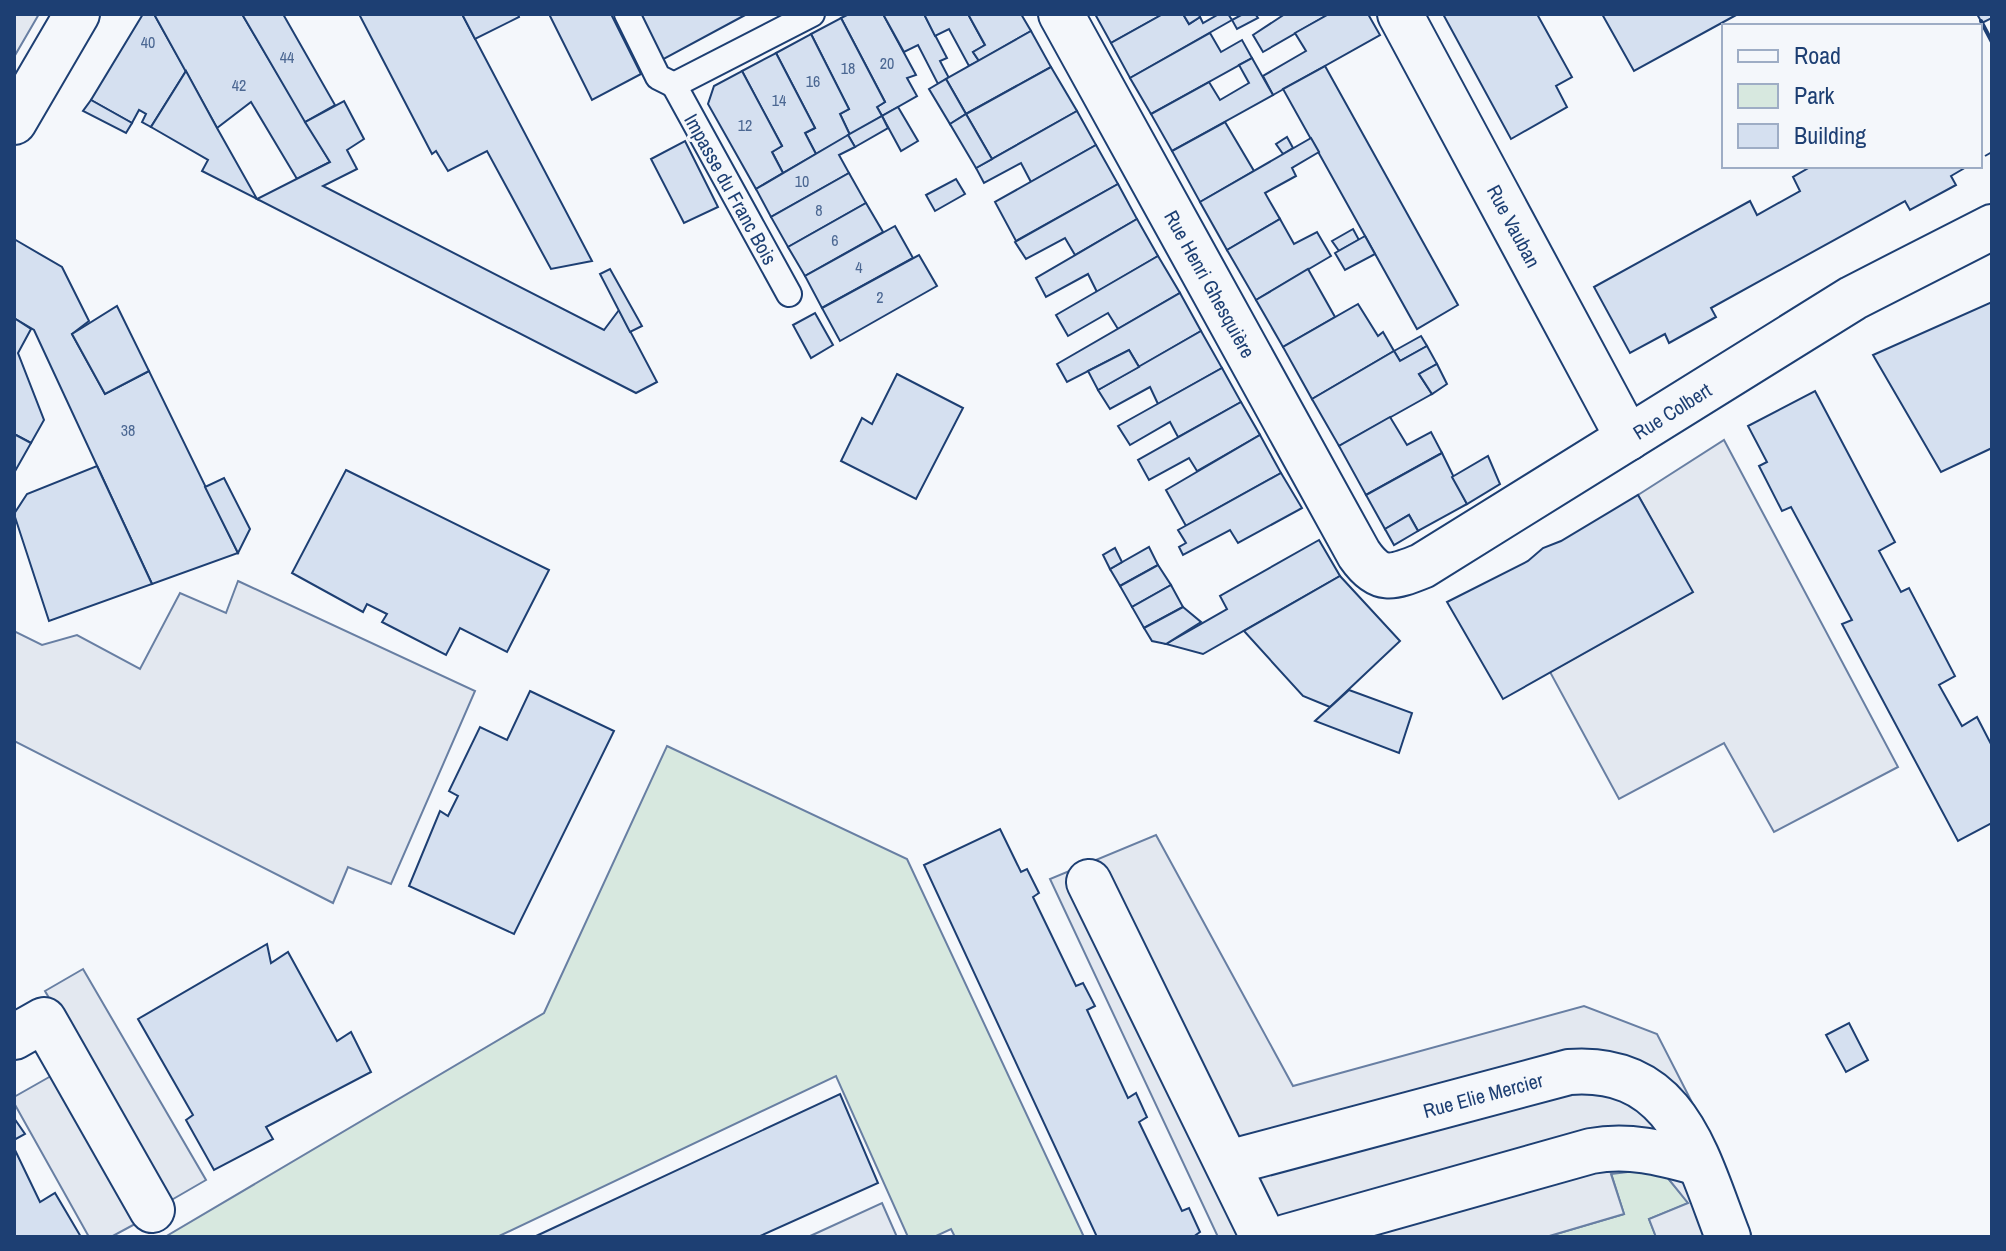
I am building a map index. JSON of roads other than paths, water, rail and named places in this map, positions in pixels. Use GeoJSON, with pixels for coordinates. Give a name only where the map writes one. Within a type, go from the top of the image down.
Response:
{"type":"FeatureCollection","features":[{"type":"Feature","properties":{"kind":"street"},"geometry":{"type":"LineString","coordinates":[[14,122],[77,14]]}},
{"type":"Feature","properties":{"kind":"street","name":"Rue Henri Ghesquière"},"geometry":{"type":"LineString","coordinates":[[1061,14],[1359,554]]}},
{"type":"Feature","properties":{"kind":"street","name":"Rue Vauban"},"geometry":{"type":"LineString","coordinates":[[1400,14],[1628,438]]}},
{"type":"Feature","properties":{"kind":"street","name":"Rue Colbert"},"geometry":{"type":"LineString","coordinates":[[1359,554],[1368,567],[1383,576],[1399,575],[1422,566],[1853,298],[1992,227]]}},
{"type":"Feature","properties":{"kind":"street"},"geometry":{"type":"LineString","coordinates":[[1089,882],[1263,1237]]}},
{"type":"Feature","properties":{"kind":"street"},"geometry":{"type":"LineString","coordinates":[[14,1037],[44,1020],[152,1210]]}},
{"type":"Feature","properties":{"kind":"street","name":"Rue Elie Mercier"},"geometry":{"type":"LineString","coordinates":[[1228,1163],[1569,1072],[1594,1070],[1650,1090],[1674,1112],[1699,1163],[1728,1237]]}},
{"type":"Feature","properties":{"kind":"street"},"geometry":{"type":"LineString","coordinates":[[1286,1237],[1591,1151],[1617,1147],[1646,1149],[1699,1163]]}},
{"type":"Feature","properties":{"kind":"lane","name":"Impasse du Franc Bois"},"geometry":{"type":"LineString","coordinates":[[627,14],[658,77],[674,85],[789,294]]}},
{"type":"Feature","properties":{"kind":"lane"},"geometry":{"type":"LineString","coordinates":[[674,85],[812,14]]}}]}
